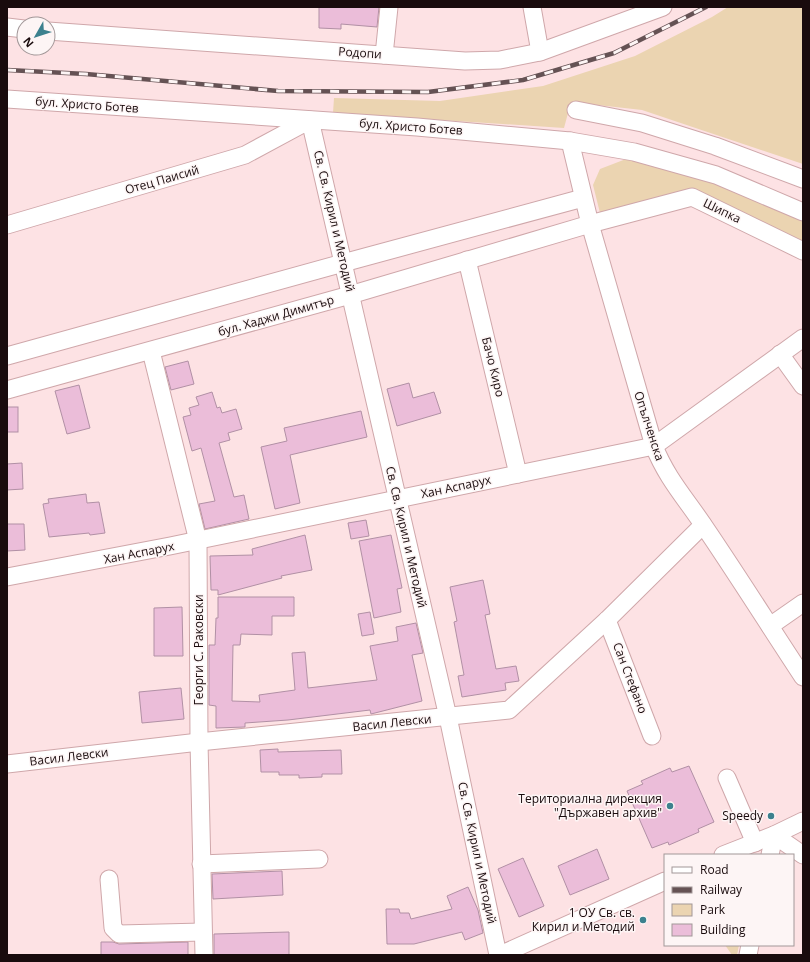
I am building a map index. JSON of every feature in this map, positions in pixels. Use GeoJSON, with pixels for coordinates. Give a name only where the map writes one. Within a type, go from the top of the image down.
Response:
{"type":"FeatureCollection","features":[{"type":"Feature","properties":{"kind":"street"},"geometry":{"type":"LineString","coordinates":[[384,55],[389,7]]}},
{"type":"Feature","properties":{"kind":"street"},"geometry":{"type":"LineString","coordinates":[[532,7],[540,52]]}},
{"type":"Feature","properties":{"kind":"street","name":"Родопи"},"geometry":{"type":"LineString","coordinates":[[56,32],[465,61],[500,60],[540,52],[663,7]]}},
{"type":"Feature","properties":{"kind":"street","name":"бул. Христо Ботев"},"geometry":{"type":"LineString","coordinates":[[7,99],[310,120],[570,141],[634,152],[716,175],[803,212]]}},
{"type":"Feature","properties":{"kind":"street"},"geometry":{"type":"LineString","coordinates":[[576,110],[649,125],[715,146],[803,179]]}},
{"type":"Feature","properties":{"kind":"street","name":"Отец Паисий"},"geometry":{"type":"LineString","coordinates":[[7,225],[245,155],[310,120]]}},
{"type":"Feature","properties":{"kind":"street","name":"Св. Св. Кирил и Методий"},"geometry":{"type":"LineString","coordinates":[[310,120],[448,717],[499,955]]}},
{"type":"Feature","properties":{"kind":"street","name":"Опълченска"},"geometry":{"type":"LineString","coordinates":[[570,141],[590,224],[654,446],[665,472],[703,525],[803,677]]}},
{"type":"Feature","properties":{"kind":"street","name":"Шипка"},"geometry":{"type":"LineString","coordinates":[[590,224],[692,197],[803,250]]}},
{"type":"Feature","properties":{"kind":"street"},"geometry":{"type":"LineString","coordinates":[[7,356],[584,198]]}},
{"type":"Feature","properties":{"kind":"street","name":"бул. Хаджи Димитър"},"geometry":{"type":"LineString","coordinates":[[7,390],[350,295],[590,224]]}},
{"type":"Feature","properties":{"kind":"street","name":"Бачо Киро"},"geometry":{"type":"LineString","coordinates":[[467,260],[518,474]]}},
{"type":"Feature","properties":{"kind":"street","name":"Хан Аспарух"},"geometry":{"type":"LineString","coordinates":[[7,577],[198,541],[654,446],[803,338]]}},
{"type":"Feature","properties":{"kind":"street","name":"Георги С. Раковски"},"geometry":{"type":"LineString","coordinates":[[151,350],[198,541],[199,742],[204,955]]}},
{"type":"Feature","properties":{"kind":"street"},"geometry":{"type":"LineString","coordinates":[[780,354],[803,386]]}},
{"type":"Feature","properties":{"kind":"street","name":"Васил Левски"},"geometry":{"type":"LineString","coordinates":[[7,764],[199,742],[509,710],[608,620],[703,525]]}},
{"type":"Feature","properties":{"kind":"street"},"geometry":{"type":"LineString","coordinates":[[770,626],[803,603]]}},
{"type":"Feature","properties":{"kind":"street","name":"Сан Стефано"},"geometry":{"type":"LineString","coordinates":[[608,620],[652,736]]}},
{"type":"Feature","properties":{"kind":"street"},"geometry":{"type":"LineString","coordinates":[[727,778],[755,842]]}},
{"type":"Feature","properties":{"kind":"street"},"geometry":{"type":"LineString","coordinates":[[726,854],[774,835],[803,821]]}},
{"type":"Feature","properties":{"kind":"street"},"geometry":{"type":"LineString","coordinates":[[770,854],[774,835]]}},
{"type":"Feature","properties":{"kind":"street"},"geometry":{"type":"LineString","coordinates":[[774,835],[803,855]]}},
{"type":"Feature","properties":{"kind":"street"},"geometry":{"type":"LineString","coordinates":[[202,864],[319,858]]}},
{"type":"Feature","properties":{"kind":"street"},"geometry":{"type":"LineString","coordinates":[[109,879],[112,928],[115,932],[119,934],[203,932]]}},
{"type":"Feature","properties":{"kind":"street"},"geometry":{"type":"LineString","coordinates":[[499,955],[664,881]]}},
{"type":"Feature","properties":{"kind":"green space"},"geometry":{"type":"Polygon","coordinates":[[[728,7],[803,7],[803,164],[642,110],[571,102],[564,128],[333,113],[334,98],[440,101],[543,86],[635,56],[712,17],[728,7]]]}},
{"type":"Feature","properties":{"kind":"green space"},"geometry":{"type":"Polygon","coordinates":[[[626,159],[713,180],[803,217],[803,241],[692,190],[600,213],[593,185],[600,169],[626,159]]]}},
{"type":"Feature","properties":{"kind":"green space"},"geometry":{"type":"Polygon","coordinates":[[[726,946],[739,946],[737,955],[732,955],[726,946]]]}},
{"type":"Feature","properties":{"kind":"building"},"geometry":{"type":"Polygon","coordinates":[[[319,7],[379,7],[377,27],[341,24],[341,29],[319,28],[319,7]]]}},
{"type":"Feature","properties":{"kind":"building"},"geometry":{"type":"Polygon","coordinates":[[[188,361],[194,384],[171,390],[165,367],[188,361]]]}},
{"type":"Feature","properties":{"kind":"building"},"geometry":{"type":"Polygon","coordinates":[[[409,383],[413,398],[434,392],[441,413],[397,426],[387,389],[409,383]]]}},
{"type":"Feature","properties":{"kind":"building"},"geometry":{"type":"Polygon","coordinates":[[[79,385],[90,428],[67,434],[55,391],[79,385]]]}},
{"type":"Feature","properties":{"kind":"building"},"geometry":{"type":"Polygon","coordinates":[[[212,392],[217,408],[220,407],[222,413],[236,409],[242,429],[228,433],[230,440],[219,443],[234,497],[244,495],[249,519],[205,529],[199,504],[215,501],[201,448],[192,451],[183,417],[191,415],[189,408],[199,405],[196,397],[212,392]]]}},
{"type":"Feature","properties":{"kind":"building"},"geometry":{"type":"Polygon","coordinates":[[[7,407],[18,407],[18,432],[7,432],[7,407]]]}},
{"type":"Feature","properties":{"kind":"building"},"geometry":{"type":"Polygon","coordinates":[[[361,411],[367,437],[290,455],[300,503],[275,509],[261,447],[287,441],[284,428],[361,411]]]}},
{"type":"Feature","properties":{"kind":"building"},"geometry":{"type":"Polygon","coordinates":[[[22,463],[23,489],[7,490],[7,464],[22,463]]]}},
{"type":"Feature","properties":{"kind":"building"},"geometry":{"type":"Polygon","coordinates":[[[86,494],[87,503],[99,502],[105,533],[49,537],[43,504],[49,503],[48,499],[86,494]]]}},
{"type":"Feature","properties":{"kind":"building"},"geometry":{"type":"Polygon","coordinates":[[[366,520],[369,536],[351,539],[348,523],[366,520]]]}},
{"type":"Feature","properties":{"kind":"building"},"geometry":{"type":"Polygon","coordinates":[[[7,524],[24,524],[25,550],[7,551],[7,524]]]}},
{"type":"Feature","properties":{"kind":"building"},"geometry":{"type":"Polygon","coordinates":[[[305,535],[312,570],[281,576],[282,578],[218,595],[218,590],[211,590],[210,556],[253,555],[252,549],[305,535]]]}},
{"type":"Feature","properties":{"kind":"building"},"geometry":{"type":"Polygon","coordinates":[[[391,535],[402,588],[397,589],[401,612],[374,618],[359,541],[391,535]]]}},
{"type":"Feature","properties":{"kind":"building"},"geometry":{"type":"Polygon","coordinates":[[[483,580],[490,614],[485,615],[496,669],[516,666],[519,681],[505,683],[506,690],[462,697],[458,676],[464,675],[454,622],[457,621],[450,587],[483,580]]]}},
{"type":"Feature","properties":{"kind":"building"},"geometry":{"type":"Polygon","coordinates":[[[218,597],[294,597],[294,616],[272,616],[272,635],[241,634],[240,645],[233,645],[232,701],[260,702],[259,695],[295,690],[292,653],[305,652],[308,688],[377,680],[370,646],[398,641],[396,627],[416,623],[423,653],[412,655],[422,701],[371,714],[370,710],[288,720],[245,723],[245,727],[216,728],[216,706],[209,705],[209,645],[215,645],[216,618],[218,618],[218,597]]]}},
{"type":"Feature","properties":{"kind":"building"},"geometry":{"type":"Polygon","coordinates":[[[182,607],[183,656],[154,656],[154,608],[182,607]]]}},
{"type":"Feature","properties":{"kind":"building"},"geometry":{"type":"Polygon","coordinates":[[[370,612],[374,634],[362,636],[358,614],[370,612]]]}},
{"type":"Feature","properties":{"kind":"building"},"geometry":{"type":"Polygon","coordinates":[[[181,688],[184,719],[142,723],[139,692],[181,688]]]}},
{"type":"Feature","properties":{"kind":"building"},"geometry":{"type":"Polygon","coordinates":[[[278,749],[278,752],[341,750],[342,774],[322,774],[322,777],[299,778],[299,775],[279,775],[279,772],[261,772],[260,750],[278,749]]]}},
{"type":"Feature","properties":{"kind":"building","name":"Териториална дирекция \"Държавен архив\""},"geometry":{"type":"Polygon","coordinates":[[[689,766],[714,822],[698,829],[699,832],[669,845],[668,842],[652,848],[627,791],[643,784],[641,781],[670,768],[672,772],[689,766]]]}},
{"type":"Feature","properties":{"kind":"building"},"geometry":{"type":"Polygon","coordinates":[[[597,849],[609,879],[570,895],[558,866],[597,849]]]}},
{"type":"Feature","properties":{"kind":"building"},"geometry":{"type":"Polygon","coordinates":[[[523,858],[544,906],[519,917],[498,869],[523,858]]]}},
{"type":"Feature","properties":{"kind":"building"},"geometry":{"type":"Polygon","coordinates":[[[282,871],[283,895],[213,899],[212,874],[282,871]]]}},
{"type":"Feature","properties":{"kind":"building"},"geometry":{"type":"Polygon","coordinates":[[[468,887],[478,910],[483,933],[465,940],[462,932],[414,944],[387,944],[386,909],[399,909],[400,913],[409,913],[411,919],[452,909],[447,896],[468,887]]]}},
{"type":"Feature","properties":{"kind":"building"},"geometry":{"type":"Polygon","coordinates":[[[289,932],[289,955],[214,955],[214,934],[289,932]]]}},
{"type":"Feature","properties":{"kind":"building"},"geometry":{"type":"Polygon","coordinates":[[[101,942],[113,942],[119,944],[188,942],[188,955],[101,955],[101,942]]]}},
{"type":"Feature","properties":{"kind":"railway"},"geometry":{"type":"LineString","coordinates":[[7,70],[86,74],[278,91],[428,92],[523,80],[614,53],[706,7]]}},
{"type":"Feature","properties":{"kind":"place","name":"Териториална дирекция \"Държавен архив\""},"geometry":{"type":"Point","coordinates":[670,806]}},
{"type":"Feature","properties":{"kind":"place","name":"Speedy"},"geometry":{"type":"Point","coordinates":[771,816]}},
{"type":"Feature","properties":{"kind":"place","name":"1 ОУ Св. св. Кирил и Методий"},"geometry":{"type":"Point","coordinates":[643,920]}}]}
